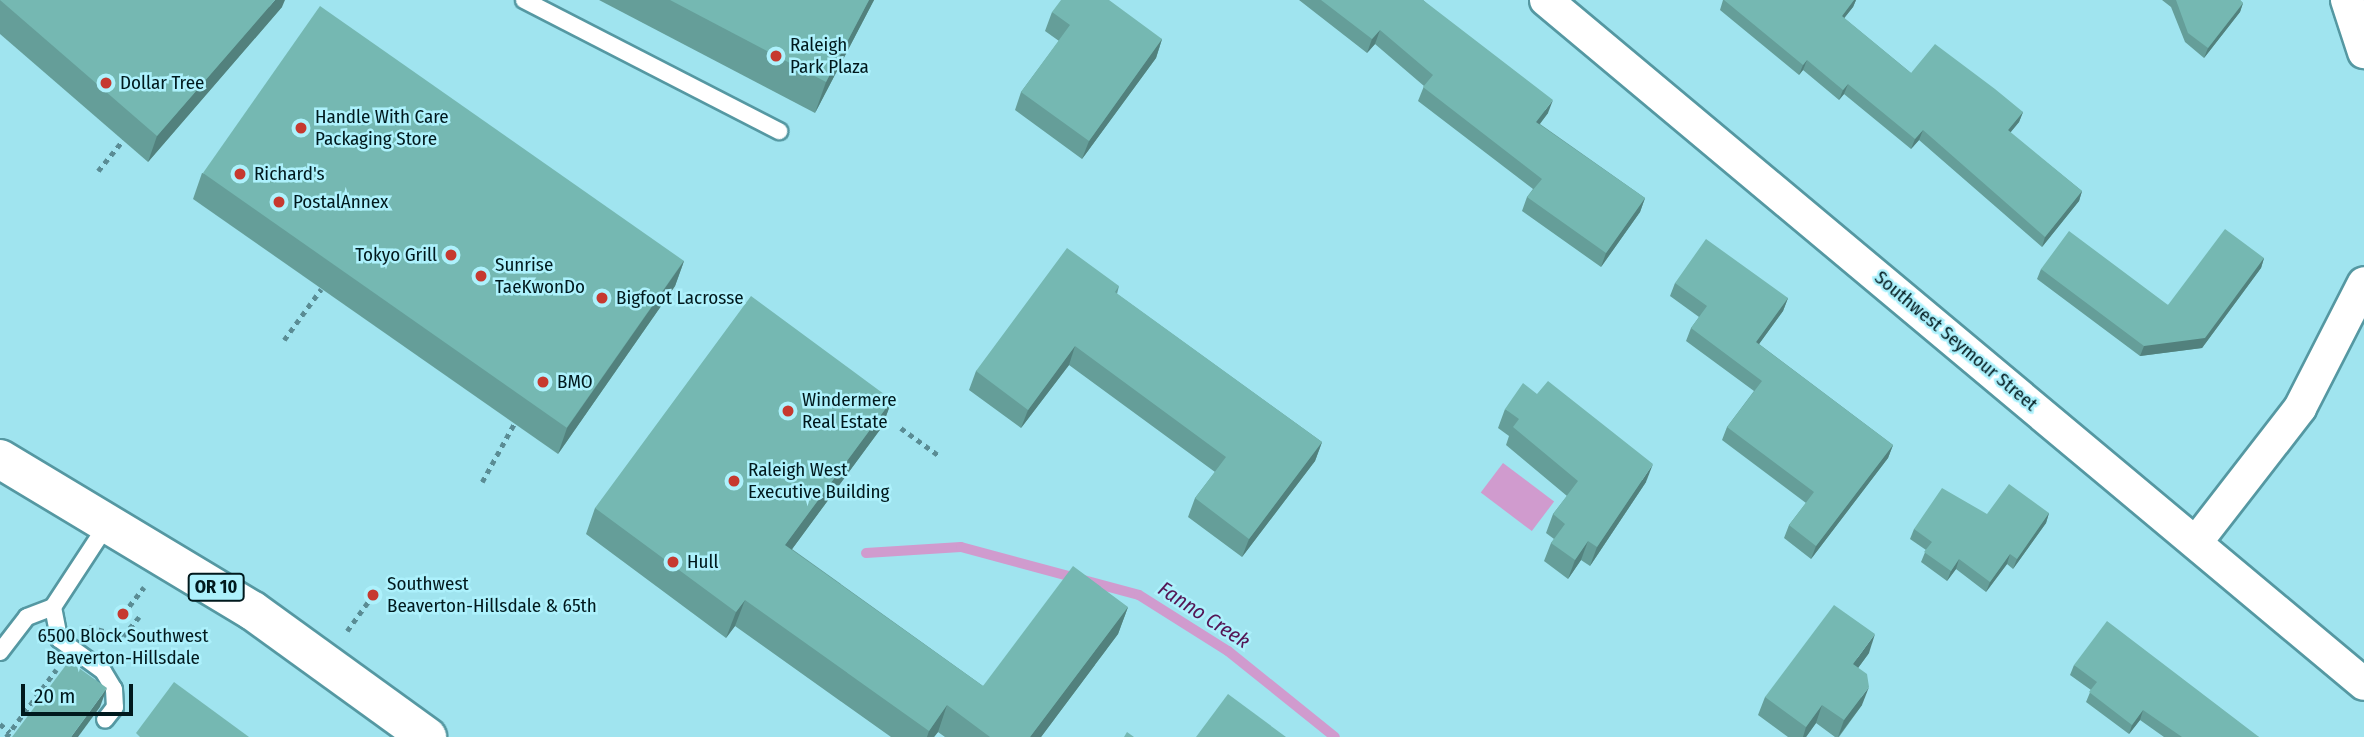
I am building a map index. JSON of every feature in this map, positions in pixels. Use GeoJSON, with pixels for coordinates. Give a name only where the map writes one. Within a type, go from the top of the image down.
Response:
{"type":"FeatureCollection","features":[{"type":"Feature","properties":{"kind":"main road","name":"OR 10"},"geometry":{"type":"LineString","coordinates":[[0,459],[109,521],[326,661],[422,735]]}},
{"type":"Feature","properties":{"kind":"street","name":"Southwest Seymour Street"},"geometry":{"type":"LineString","coordinates":[[1546,0],[2197,541],[2364,684]]}},
{"type":"Feature","properties":{"kind":"street"},"geometry":{"type":"LineString","coordinates":[[2347,0],[2364,52]]}},
{"type":"Feature","properties":{"kind":"street"},"geometry":{"type":"LineString","coordinates":[[2197,541],[2300,408],[2364,283]]}},
{"type":"Feature","properties":{"kind":"lane"},"geometry":{"type":"LineString","coordinates":[[524,0],[779,131]]}},
{"type":"Feature","properties":{"kind":"lane"},"geometry":{"type":"LineString","coordinates":[[0,652],[27,617],[53,607],[109,521]]}},
{"type":"Feature","properties":{"kind":"lane"},"geometry":{"type":"LineString","coordinates":[[53,607],[59,639],[103,671],[114,689],[115,707],[105,720]]}},
{"type":"Feature","properties":{"kind":"path"},"geometry":{"type":"LineString","coordinates":[[98,171],[123,140]]}},
{"type":"Feature","properties":{"kind":"path"},"geometry":{"type":"LineString","coordinates":[[284,340],[321,289]]}},
{"type":"Feature","properties":{"kind":"path"},"geometry":{"type":"LineString","coordinates":[[482,482],[514,424]]}},
{"type":"Feature","properties":{"kind":"path"},"geometry":{"type":"LineString","coordinates":[[901,428],[937,455]]}},
{"type":"Feature","properties":{"kind":"path"},"geometry":{"type":"LineString","coordinates":[[326,661],[373,595]]}},
{"type":"Feature","properties":{"kind":"path"},"geometry":{"type":"LineString","coordinates":[[80,637],[90,626],[123,636],[139,617]]}},
{"type":"Feature","properties":{"kind":"path"},"geometry":{"type":"LineString","coordinates":[[0,724],[8,734],[65,657]]}},
{"type":"Feature","properties":{"kind":"shaded area"},"geometry":{"type":"Polygon","coordinates":[[[1503,463],[1554,502],[1532,531],[1481,493],[1503,463]]]}},
{"type":"Feature","properties":{"kind":"building"},"geometry":{"type":"Polygon","coordinates":[[[0,0],[275,0],[157,136],[0,0]]]}},
{"type":"Feature","properties":{"kind":"building"},"geometry":{"type":"Polygon","coordinates":[[[670,0],[869,0],[826,82],[670,0]]]}},
{"type":"Feature","properties":{"kind":"building"},"geometry":{"type":"Polygon","coordinates":[[[1061,0],[1109,0],[1162,39],[1089,141],[1021,92],[1070,25],[1052,12],[1061,0]]]}},
{"type":"Feature","properties":{"kind":"building"},"geometry":{"type":"Polygon","coordinates":[[[1321,0],[1423,0],[1553,100],[1536,122],[1645,198],[1606,253],[1527,197],[1542,179],[1423,87],[1433,75],[1380,30],[1372,39],[1321,0]]]}},
{"type":"Feature","properties":{"kind":"building"},"geometry":{"type":"Polygon","coordinates":[[[1724,0],[1854,0],[1842,16],[1911,73],[1935,44],[2023,112],[2008,130],[2082,191],[2045,237],[1923,130],[1915,139],[1848,84],[1843,90],[1807,60],[1803,65],[1724,0]]]}},
{"type":"Feature","properties":{"kind":"building"},"geometry":{"type":"Polygon","coordinates":[[[2176,0],[2240,0],[2243,3],[2208,48],[2188,33],[2176,0]]]}},
{"type":"Feature","properties":{"kind":"building"},"geometry":{"type":"Polygon","coordinates":[[[320,6],[684,261],[567,428],[203,173],[320,6]]]}},
{"type":"Feature","properties":{"kind":"building"},"geometry":{"type":"Polygon","coordinates":[[[2225,229],[2264,258],[2205,338],[2144,346],[2041,269],[2069,231],[2168,305],[2225,229]]]}},
{"type":"Feature","properties":{"kind":"building"},"geometry":{"type":"Polygon","coordinates":[[[1706,239],[1788,298],[1756,342],[1893,445],[1816,546],[1789,525],[1814,492],[1727,427],[1762,381],[1691,328],[1707,306],[1675,283],[1706,239]]]}},
{"type":"Feature","properties":{"kind":"building"},"geometry":{"type":"Polygon","coordinates":[[[1067,248],[1119,286],[1115,292],[1322,442],[1249,539],[1195,498],[1226,457],[1075,346],[1028,410],[976,371],[1067,248]]]}},
{"type":"Feature","properties":{"kind":"building"},"geometry":{"type":"Polygon","coordinates":[[[751,296],[892,400],[785,545],[983,686],[1073,566],[1128,607],[1030,737],[990,737],[947,705],[929,731],[745,600],[736,612],[595,508],[751,296]]]}},
{"type":"Feature","properties":{"kind":"building"},"geometry":{"type":"Polygon","coordinates":[[[1548,381],[1653,464],[1597,547],[1588,541],[1575,560],[1551,543],[1565,524],[1553,514],[1578,481],[1513,427],[1519,419],[1505,409],[1523,383],[1537,394],[1548,381]]]}},
{"type":"Feature","properties":{"kind":"building"},"geometry":{"type":"Polygon","coordinates":[[[2009,484],[2049,513],[2017,559],[2010,554],[1990,582],[1959,559],[1951,571],[1924,552],[1932,542],[1914,529],[1942,488],[1987,514],[2009,484]]]}},
{"type":"Feature","properties":{"kind":"building"},"geometry":{"type":"Polygon","coordinates":[[[1834,605],[1875,634],[1853,664],[1867,674],[1869,687],[1844,720],[1822,705],[1806,727],[1765,697],[1834,605]]]}},
{"type":"Feature","properties":{"kind":"building"},"geometry":{"type":"Polygon","coordinates":[[[2107,621],[2259,737],[2182,737],[2143,710],[2132,725],[2089,692],[2097,682],[2074,665],[2107,621]]]}},
{"type":"Feature","properties":{"kind":"building"},"geometry":{"type":"Polygon","coordinates":[[[69,661],[107,688],[71,737],[12,737],[69,661]]]}},
{"type":"Feature","properties":{"kind":"building"},"geometry":{"type":"Polygon","coordinates":[[[174,682],[249,737],[140,737],[136,733],[174,682]]]}},
{"type":"Feature","properties":{"kind":"building"},"geometry":{"type":"Polygon","coordinates":[[[1228,694],[1286,737],[1196,737],[1228,694]]]}},
{"type":"Feature","properties":{"kind":"waterway","name":"Fanno Creek"},"geometry":{"type":"LineString","coordinates":[[866,553],[961,547],[1139,595],[1228,651],[1335,737]]}},
{"type":"Feature","properties":{"kind":"place","name":"Raleigh Park Plaza"},"geometry":{"type":"Point","coordinates":[776,56]}},
{"type":"Feature","properties":{"kind":"place","name":"Dollar Tree"},"geometry":{"type":"Point","coordinates":[106,83]}},
{"type":"Feature","properties":{"kind":"place","name":"Handle With Care Packaging Store"},"geometry":{"type":"Point","coordinates":[301,128]}},
{"type":"Feature","properties":{"kind":"place","name":"Richard's"},"geometry":{"type":"Point","coordinates":[240,174]}},
{"type":"Feature","properties":{"kind":"place","name":"PostalAnnex"},"geometry":{"type":"Point","coordinates":[279,202]}},
{"type":"Feature","properties":{"kind":"place","name":"Tokyo Grill"},"geometry":{"type":"Point","coordinates":[451,255]}},
{"type":"Feature","properties":{"kind":"place","name":"Sunrise TaeKwonDo"},"geometry":{"type":"Point","coordinates":[481,276]}},
{"type":"Feature","properties":{"kind":"place","name":"Bigfoot Lacrosse"},"geometry":{"type":"Point","coordinates":[602,298]}},
{"type":"Feature","properties":{"kind":"place","name":"BMO"},"geometry":{"type":"Point","coordinates":[543,382]}},
{"type":"Feature","properties":{"kind":"place","name":"Windermere Real Estate"},"geometry":{"type":"Point","coordinates":[788,411]}},
{"type":"Feature","properties":{"kind":"place","name":"Raleigh West Executive Building"},"geometry":{"type":"Point","coordinates":[734,481]}},
{"type":"Feature","properties":{"kind":"place","name":"Hull"},"geometry":{"type":"Point","coordinates":[673,562]}},
{"type":"Feature","properties":{"kind":"place","name":"Southwest Beaverton-Hillsdale & 65th"},"geometry":{"type":"Point","coordinates":[373,595]}},
{"type":"Feature","properties":{"kind":"place","name":"6500 Block Southwest Beaverton-Hillsdale"},"geometry":{"type":"Point","coordinates":[123,614]}}]}
